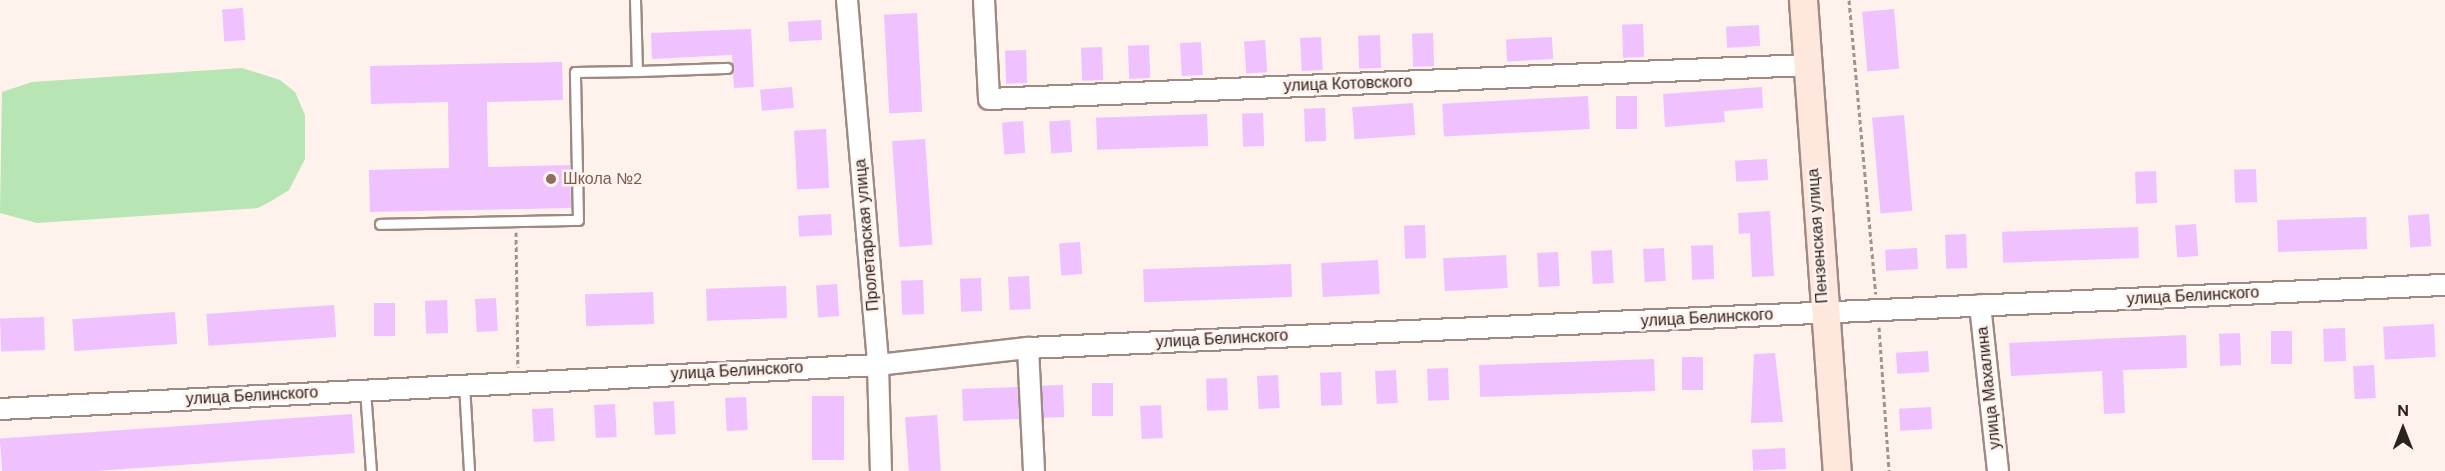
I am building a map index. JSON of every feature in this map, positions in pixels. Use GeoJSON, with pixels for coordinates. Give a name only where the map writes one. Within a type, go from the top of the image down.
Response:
{"type":"FeatureCollection","features":[{"type":"Feature","properties":{"kind":"street","name":"Пролетарская улица"},"geometry":{"type":"LineString","coordinates":[[847,0],[878,364],[881,471]]}},
{"type":"Feature","properties":{"kind":"street","name":"улица Котовского"},"geometry":{"type":"LineString","coordinates":[[984,0],[989,99],[1807,65]]}},
{"type":"Feature","properties":{"kind":"street","name":"Пензенская улица"},"geometry":{"type":"LineString","coordinates":[[1803,0],[1823,312],[1837,471]]}},
{"type":"Feature","properties":{"kind":"street","name":"улица Белинского"},"geometry":{"type":"LineString","coordinates":[[0,409],[878,364],[1028,348],[2445,285]]}},
{"type":"Feature","properties":{"kind":"street","name":"улица Махалина"},"geometry":{"type":"LineString","coordinates":[[1980,305],[1998,471]]}},
{"type":"Feature","properties":{"kind":"street"},"geometry":{"type":"LineString","coordinates":[[1028,348],[1034,471]]}},
{"type":"Feature","properties":{"kind":"lane"},"geometry":{"type":"LineString","coordinates":[[635,0],[637,71]]}},
{"type":"Feature","properties":{"kind":"lane"},"geometry":{"type":"LineString","coordinates":[[380,224],[578,220],[575,72],[727,68]]}},
{"type":"Feature","properties":{"kind":"lane"},"geometry":{"type":"LineString","coordinates":[[464,384],[469,471]]}},
{"type":"Feature","properties":{"kind":"lane"},"geometry":{"type":"LineString","coordinates":[[363,471],[371,471],[365,389]]}},
{"type":"Feature","properties":{"kind":"path"},"geometry":{"type":"LineString","coordinates":[[1849,0],[1878,310],[1889,471]]}},
{"type":"Feature","properties":{"kind":"path"},"geometry":{"type":"LineString","coordinates":[[516,221],[518,381]]}},
{"type":"Feature","properties":{"kind":"green space"},"geometry":{"type":"Polygon","coordinates":[[[242,68],[280,80],[295,92],[305,115],[305,159],[289,190],[273,200],[258,208],[37,223],[0,213],[2,92],[32,82],[242,68]]]}},
{"type":"Feature","properties":{"kind":"building"},"geometry":{"type":"Polygon","coordinates":[[[243,8],[245,40],[224,41],[222,9],[243,8]]]}},
{"type":"Feature","properties":{"kind":"building"},"geometry":{"type":"Polygon","coordinates":[[[1894,9],[1899,69],[1867,72],[1862,12],[1894,9]]]}},
{"type":"Feature","properties":{"kind":"building"},"geometry":{"type":"Polygon","coordinates":[[[917,13],[922,112],[889,114],[884,15],[917,13]]]}},
{"type":"Feature","properties":{"kind":"building"},"geometry":{"type":"Polygon","coordinates":[[[821,20],[822,40],[789,42],[788,22],[821,20]]]}},
{"type":"Feature","properties":{"kind":"building"},"geometry":{"type":"Polygon","coordinates":[[[1643,24],[1644,57],[1623,58],[1622,25],[1643,24]]]}},
{"type":"Feature","properties":{"kind":"building"},"geometry":{"type":"Polygon","coordinates":[[[1759,25],[1760,46],[1727,48],[1726,27],[1759,25]]]}},
{"type":"Feature","properties":{"kind":"building"},"geometry":{"type":"Polygon","coordinates":[[[751,29],[754,87],[734,88],[732,55],[652,59],[651,33],[751,29]]]}},
{"type":"Feature","properties":{"kind":"building"},"geometry":{"type":"Polygon","coordinates":[[[1433,33],[1434,66],[1413,67],[1412,34],[1433,33]]]}},
{"type":"Feature","properties":{"kind":"building"},"geometry":{"type":"Polygon","coordinates":[[[1380,35],[1381,68],[1359,69],[1358,36],[1380,35]]]}},
{"type":"Feature","properties":{"kind":"building"},"geometry":{"type":"Polygon","coordinates":[[[1321,37],[1323,70],[1302,71],[1300,38],[1321,37]]]}},
{"type":"Feature","properties":{"kind":"building"},"geometry":{"type":"Polygon","coordinates":[[[1552,37],[1553,59],[1507,61],[1506,39],[1552,37]]]}},
{"type":"Feature","properties":{"kind":"building"},"geometry":{"type":"Polygon","coordinates":[[[1265,40],[1267,72],[1246,73],[1244,41],[1265,40]]]}},
{"type":"Feature","properties":{"kind":"building"},"geometry":{"type":"Polygon","coordinates":[[[1201,42],[1203,75],[1182,76],[1180,43],[1201,42]]]}},
{"type":"Feature","properties":{"kind":"building"},"geometry":{"type":"Polygon","coordinates":[[[1149,45],[1150,78],[1129,79],[1128,46],[1149,45]]]}},
{"type":"Feature","properties":{"kind":"building"},"geometry":{"type":"Polygon","coordinates":[[[1102,47],[1103,80],[1082,81],[1081,48],[1102,47]]]}},
{"type":"Feature","properties":{"kind":"building"},"geometry":{"type":"Polygon","coordinates":[[[1026,50],[1027,83],[1006,84],[1005,51],[1026,50]]]}},
{"type":"Feature","properties":{"kind":"building"},"geometry":{"type":"Polygon","coordinates":[[[562,62],[563,100],[487,102],[488,167],[570,165],[571,208],[370,212],[369,170],[449,168],[448,102],[371,104],[370,66],[562,62]]]}},
{"type":"Feature","properties":{"kind":"building"},"geometry":{"type":"Polygon","coordinates":[[[792,87],[794,108],[762,111],[760,90],[792,87]]]}},
{"type":"Feature","properties":{"kind":"building"},"geometry":{"type":"Polygon","coordinates":[[[1762,87],[1763,108],[1724,111],[1725,122],[1665,127],[1663,94],[1762,87]]]}},
{"type":"Feature","properties":{"kind":"building"},"geometry":{"type":"Polygon","coordinates":[[[1588,96],[1590,129],[1444,137],[1442,104],[1588,96]]]}},
{"type":"Feature","properties":{"kind":"building"},"geometry":{"type":"Polygon","coordinates":[[[1616,96],[1637,96],[1637,129],[1616,129],[1616,96]]]}},
{"type":"Feature","properties":{"kind":"building"},"geometry":{"type":"Polygon","coordinates":[[[1413,103],[1415,135],[1354,139],[1352,107],[1413,103]]]}},
{"type":"Feature","properties":{"kind":"building"},"geometry":{"type":"Polygon","coordinates":[[[1325,108],[1326,141],[1305,142],[1304,109],[1325,108]]]}},
{"type":"Feature","properties":{"kind":"building"},"geometry":{"type":"Polygon","coordinates":[[[1263,113],[1264,146],[1243,147],[1242,114],[1263,113]]]}},
{"type":"Feature","properties":{"kind":"building"},"geometry":{"type":"Polygon","coordinates":[[[1207,114],[1208,146],[1097,150],[1096,118],[1207,114]]]}},
{"type":"Feature","properties":{"kind":"building"},"geometry":{"type":"Polygon","coordinates":[[[1904,115],[1912,211],[1880,213],[1872,118],[1904,115]]]}},
{"type":"Feature","properties":{"kind":"building"},"geometry":{"type":"Polygon","coordinates":[[[1070,120],[1072,152],[1051,153],[1049,121],[1070,120]]]}},
{"type":"Feature","properties":{"kind":"building"},"geometry":{"type":"Polygon","coordinates":[[[1023,121],[1025,153],[1004,154],[1002,122],[1023,121]]]}},
{"type":"Feature","properties":{"kind":"building"},"geometry":{"type":"Polygon","coordinates":[[[826,129],[829,188],[797,190],[794,131],[826,129]]]}},
{"type":"Feature","properties":{"kind":"building"},"geometry":{"type":"Polygon","coordinates":[[[925,139],[932,245],[899,247],[892,141],[925,139]]]}},
{"type":"Feature","properties":{"kind":"building"},"geometry":{"type":"Polygon","coordinates":[[[1767,159],[1768,180],[1736,182],[1735,161],[1767,159]]]}},
{"type":"Feature","properties":{"kind":"building"},"geometry":{"type":"Polygon","coordinates":[[[2256,169],[2257,202],[2235,203],[2234,170],[2256,169]]]}},
{"type":"Feature","properties":{"kind":"building"},"geometry":{"type":"Polygon","coordinates":[[[2156,171],[2157,203],[2136,204],[2135,172],[2156,171]]]}},
{"type":"Feature","properties":{"kind":"building"},"geometry":{"type":"Polygon","coordinates":[[[1770,211],[1774,276],[1752,277],[1750,233],[1739,234],[1738,213],[1770,211]]]}},
{"type":"Feature","properties":{"kind":"building"},"geometry":{"type":"Polygon","coordinates":[[[831,214],[832,235],[799,237],[798,216],[831,214]]]}},
{"type":"Feature","properties":{"kind":"building"},"geometry":{"type":"Polygon","coordinates":[[[2429,214],[2431,246],[2410,247],[2408,215],[2429,214]]]}},
{"type":"Feature","properties":{"kind":"building"},"geometry":{"type":"Polygon","coordinates":[[[2366,217],[2367,249],[2278,252],[2277,220],[2366,217]]]}},
{"type":"Feature","properties":{"kind":"building"},"geometry":{"type":"Polygon","coordinates":[[[2196,224],[2198,256],[2177,257],[2175,225],[2196,224]]]}},
{"type":"Feature","properties":{"kind":"building"},"geometry":{"type":"Polygon","coordinates":[[[1425,225],[1426,258],[1405,259],[1404,226],[1425,225]]]}},
{"type":"Feature","properties":{"kind":"building"},"geometry":{"type":"Polygon","coordinates":[[[2138,227],[2139,258],[2003,263],[2002,232],[2138,227]]]}},
{"type":"Feature","properties":{"kind":"building"},"geometry":{"type":"Polygon","coordinates":[[[1966,234],[1967,268],[1946,269],[1945,235],[1966,234]]]}},
{"type":"Feature","properties":{"kind":"building"},"geometry":{"type":"Polygon","coordinates":[[[1080,242],[1082,274],[1061,275],[1059,243],[1080,242]]]}},
{"type":"Feature","properties":{"kind":"building"},"geometry":{"type":"Polygon","coordinates":[[[1713,245],[1714,279],[1692,280],[1691,246],[1713,245]]]}},
{"type":"Feature","properties":{"kind":"building"},"geometry":{"type":"Polygon","coordinates":[[[1664,248],[1666,281],[1645,282],[1643,249],[1664,248]]]}},
{"type":"Feature","properties":{"kind":"building"},"geometry":{"type":"Polygon","coordinates":[[[1917,248],[1918,269],[1886,271],[1885,250],[1917,248]]]}},
{"type":"Feature","properties":{"kind":"building"},"geometry":{"type":"Polygon","coordinates":[[[1612,250],[1614,283],[1593,284],[1591,251],[1612,250]]]}},
{"type":"Feature","properties":{"kind":"building"},"geometry":{"type":"Polygon","coordinates":[[[1558,252],[1560,286],[1539,287],[1537,253],[1558,252]]]}},
{"type":"Feature","properties":{"kind":"building"},"geometry":{"type":"Polygon","coordinates":[[[1506,255],[1508,288],[1445,291],[1443,258],[1506,255]]]}},
{"type":"Feature","properties":{"kind":"building"},"geometry":{"type":"Polygon","coordinates":[[[1378,260],[1380,294],[1323,297],[1321,263],[1378,260]]]}},
{"type":"Feature","properties":{"kind":"building"},"geometry":{"type":"Polygon","coordinates":[[[1291,264],[1292,297],[1144,302],[1143,269],[1291,264]]]}},
{"type":"Feature","properties":{"kind":"building"},"geometry":{"type":"Polygon","coordinates":[[[1029,276],[1031,309],[1010,310],[1008,277],[1029,276]]]}},
{"type":"Feature","properties":{"kind":"building"},"geometry":{"type":"Polygon","coordinates":[[[981,278],[982,311],[961,312],[960,279],[981,278]]]}},
{"type":"Feature","properties":{"kind":"building"},"geometry":{"type":"Polygon","coordinates":[[[923,280],[924,314],[902,315],[901,281],[923,280]]]}},
{"type":"Feature","properties":{"kind":"building"},"geometry":{"type":"Polygon","coordinates":[[[837,284],[839,316],[818,317],[816,285],[837,284]]]}},
{"type":"Feature","properties":{"kind":"building"},"geometry":{"type":"Polygon","coordinates":[[[786,286],[787,318],[707,321],[706,289],[786,286]]]}},
{"type":"Feature","properties":{"kind":"building"},"geometry":{"type":"Polygon","coordinates":[[[653,292],[654,324],[586,326],[585,294],[653,292]]]}},
{"type":"Feature","properties":{"kind":"building"},"geometry":{"type":"Polygon","coordinates":[[[496,298],[498,331],[477,332],[475,299],[496,298]]]}},
{"type":"Feature","properties":{"kind":"building"},"geometry":{"type":"Polygon","coordinates":[[[447,300],[448,333],[426,334],[425,301],[447,300]]]}},
{"type":"Feature","properties":{"kind":"building"},"geometry":{"type":"Polygon","coordinates":[[[374,303],[395,303],[395,336],[374,336],[374,303]]]}},
{"type":"Feature","properties":{"kind":"building"},"geometry":{"type":"Polygon","coordinates":[[[334,305],[336,337],[209,346],[206,314],[334,305]]]}},
{"type":"Feature","properties":{"kind":"building"},"geometry":{"type":"Polygon","coordinates":[[[175,312],[177,344],[74,351],[72,319],[175,312]]]}},
{"type":"Feature","properties":{"kind":"building"},"geometry":{"type":"Polygon","coordinates":[[[44,317],[45,350],[1,352],[0,319],[44,317]]]}},
{"type":"Feature","properties":{"kind":"building"},"geometry":{"type":"Polygon","coordinates":[[[2434,324],[2436,357],[2385,360],[2383,327],[2434,324]]]}},
{"type":"Feature","properties":{"kind":"building"},"geometry":{"type":"Polygon","coordinates":[[[2345,328],[2346,361],[2324,362],[2323,329],[2345,328]]]}},
{"type":"Feature","properties":{"kind":"building"},"geometry":{"type":"Polygon","coordinates":[[[2271,331],[2292,331],[2292,364],[2271,364],[2271,331]]]}},
{"type":"Feature","properties":{"kind":"building"},"geometry":{"type":"Polygon","coordinates":[[[2240,333],[2241,365],[2220,366],[2219,334],[2240,333]]]}},
{"type":"Feature","properties":{"kind":"building"},"geometry":{"type":"Polygon","coordinates":[[[2186,335],[2187,368],[2123,370],[2125,413],[2104,414],[2102,371],[2011,376],[2009,343],[2186,335]]]}},
{"type":"Feature","properties":{"kind":"building"},"geometry":{"type":"Polygon","coordinates":[[[1928,351],[1929,372],[1897,374],[1896,353],[1928,351]]]}},
{"type":"Feature","properties":{"kind":"building"},"geometry":{"type":"Polygon","coordinates":[[[1775,353],[1783,422],[1751,423],[1754,354],[1775,353]]]}},
{"type":"Feature","properties":{"kind":"building"},"geometry":{"type":"Polygon","coordinates":[[[1682,357],[1703,357],[1703,390],[1682,390],[1682,357]]]}},
{"type":"Feature","properties":{"kind":"building"},"geometry":{"type":"Polygon","coordinates":[[[1654,359],[1655,391],[1480,397],[1479,365],[1654,359]]]}},
{"type":"Feature","properties":{"kind":"building"},"geometry":{"type":"Polygon","coordinates":[[[2374,365],[2376,398],[2355,399],[2353,366],[2374,365]]]}},
{"type":"Feature","properties":{"kind":"building"},"geometry":{"type":"Polygon","coordinates":[[[1448,368],[1449,400],[1428,401],[1427,369],[1448,368]]]}},
{"type":"Feature","properties":{"kind":"building"},"geometry":{"type":"Polygon","coordinates":[[[1396,370],[1398,403],[1377,404],[1375,371],[1396,370]]]}},
{"type":"Feature","properties":{"kind":"building"},"geometry":{"type":"Polygon","coordinates":[[[1341,372],[1342,405],[1321,406],[1320,373],[1341,372]]]}},
{"type":"Feature","properties":{"kind":"building"},"geometry":{"type":"Polygon","coordinates":[[[1278,375],[1280,408],[1259,409],[1257,376],[1278,375]]]}},
{"type":"Feature","properties":{"kind":"building"},"geometry":{"type":"Polygon","coordinates":[[[1227,378],[1228,410],[1207,411],[1206,379],[1227,378]]]}},
{"type":"Feature","properties":{"kind":"building"},"geometry":{"type":"Polygon","coordinates":[[[1092,383],[1113,383],[1113,416],[1092,416],[1092,383]]]}},
{"type":"Feature","properties":{"kind":"building"},"geometry":{"type":"Polygon","coordinates":[[[1063,385],[1064,417],[1043,418],[1042,386],[1063,385]]]}},
{"type":"Feature","properties":{"kind":"building"},"geometry":{"type":"Polygon","coordinates":[[[1018,387],[1019,419],[963,421],[962,389],[1018,387]]]}},
{"type":"Feature","properties":{"kind":"building"},"geometry":{"type":"Polygon","coordinates":[[[812,396],[844,396],[844,460],[812,460],[812,396]]]}},
{"type":"Feature","properties":{"kind":"building"},"geometry":{"type":"Polygon","coordinates":[[[746,397],[748,430],[727,431],[725,398],[746,397]]]}},
{"type":"Feature","properties":{"kind":"building"},"geometry":{"type":"Polygon","coordinates":[[[674,401],[676,434],[655,435],[653,402],[674,401]]]}},
{"type":"Feature","properties":{"kind":"building"},"geometry":{"type":"Polygon","coordinates":[[[615,404],[617,437],[596,438],[594,405],[615,404]]]}},
{"type":"Feature","properties":{"kind":"building"},"geometry":{"type":"Polygon","coordinates":[[[1161,405],[1163,438],[1142,439],[1140,406],[1161,405]]]}},
{"type":"Feature","properties":{"kind":"building"},"geometry":{"type":"Polygon","coordinates":[[[1931,407],[1932,429],[1900,431],[1899,409],[1931,407]]]}},
{"type":"Feature","properties":{"kind":"building"},"geometry":{"type":"Polygon","coordinates":[[[553,408],[555,441],[534,442],[532,409],[553,408]]]}},
{"type":"Feature","properties":{"kind":"building"},"geometry":{"type":"Polygon","coordinates":[[[352,414],[355,453],[96,471],[2,471],[0,439],[352,414]]]}},
{"type":"Feature","properties":{"kind":"building"},"geometry":{"type":"Polygon","coordinates":[[[937,415],[941,471],[909,471],[905,417],[937,415]]]}},
{"type":"Feature","properties":{"kind":"building"},"geometry":{"type":"Polygon","coordinates":[[[1785,448],[1786,469],[1753,471],[1752,450],[1785,448]]]}},
{"type":"Feature","properties":{"kind":"place","name":"Школа №2"},"geometry":{"type":"Point","coordinates":[551,179]}}]}
